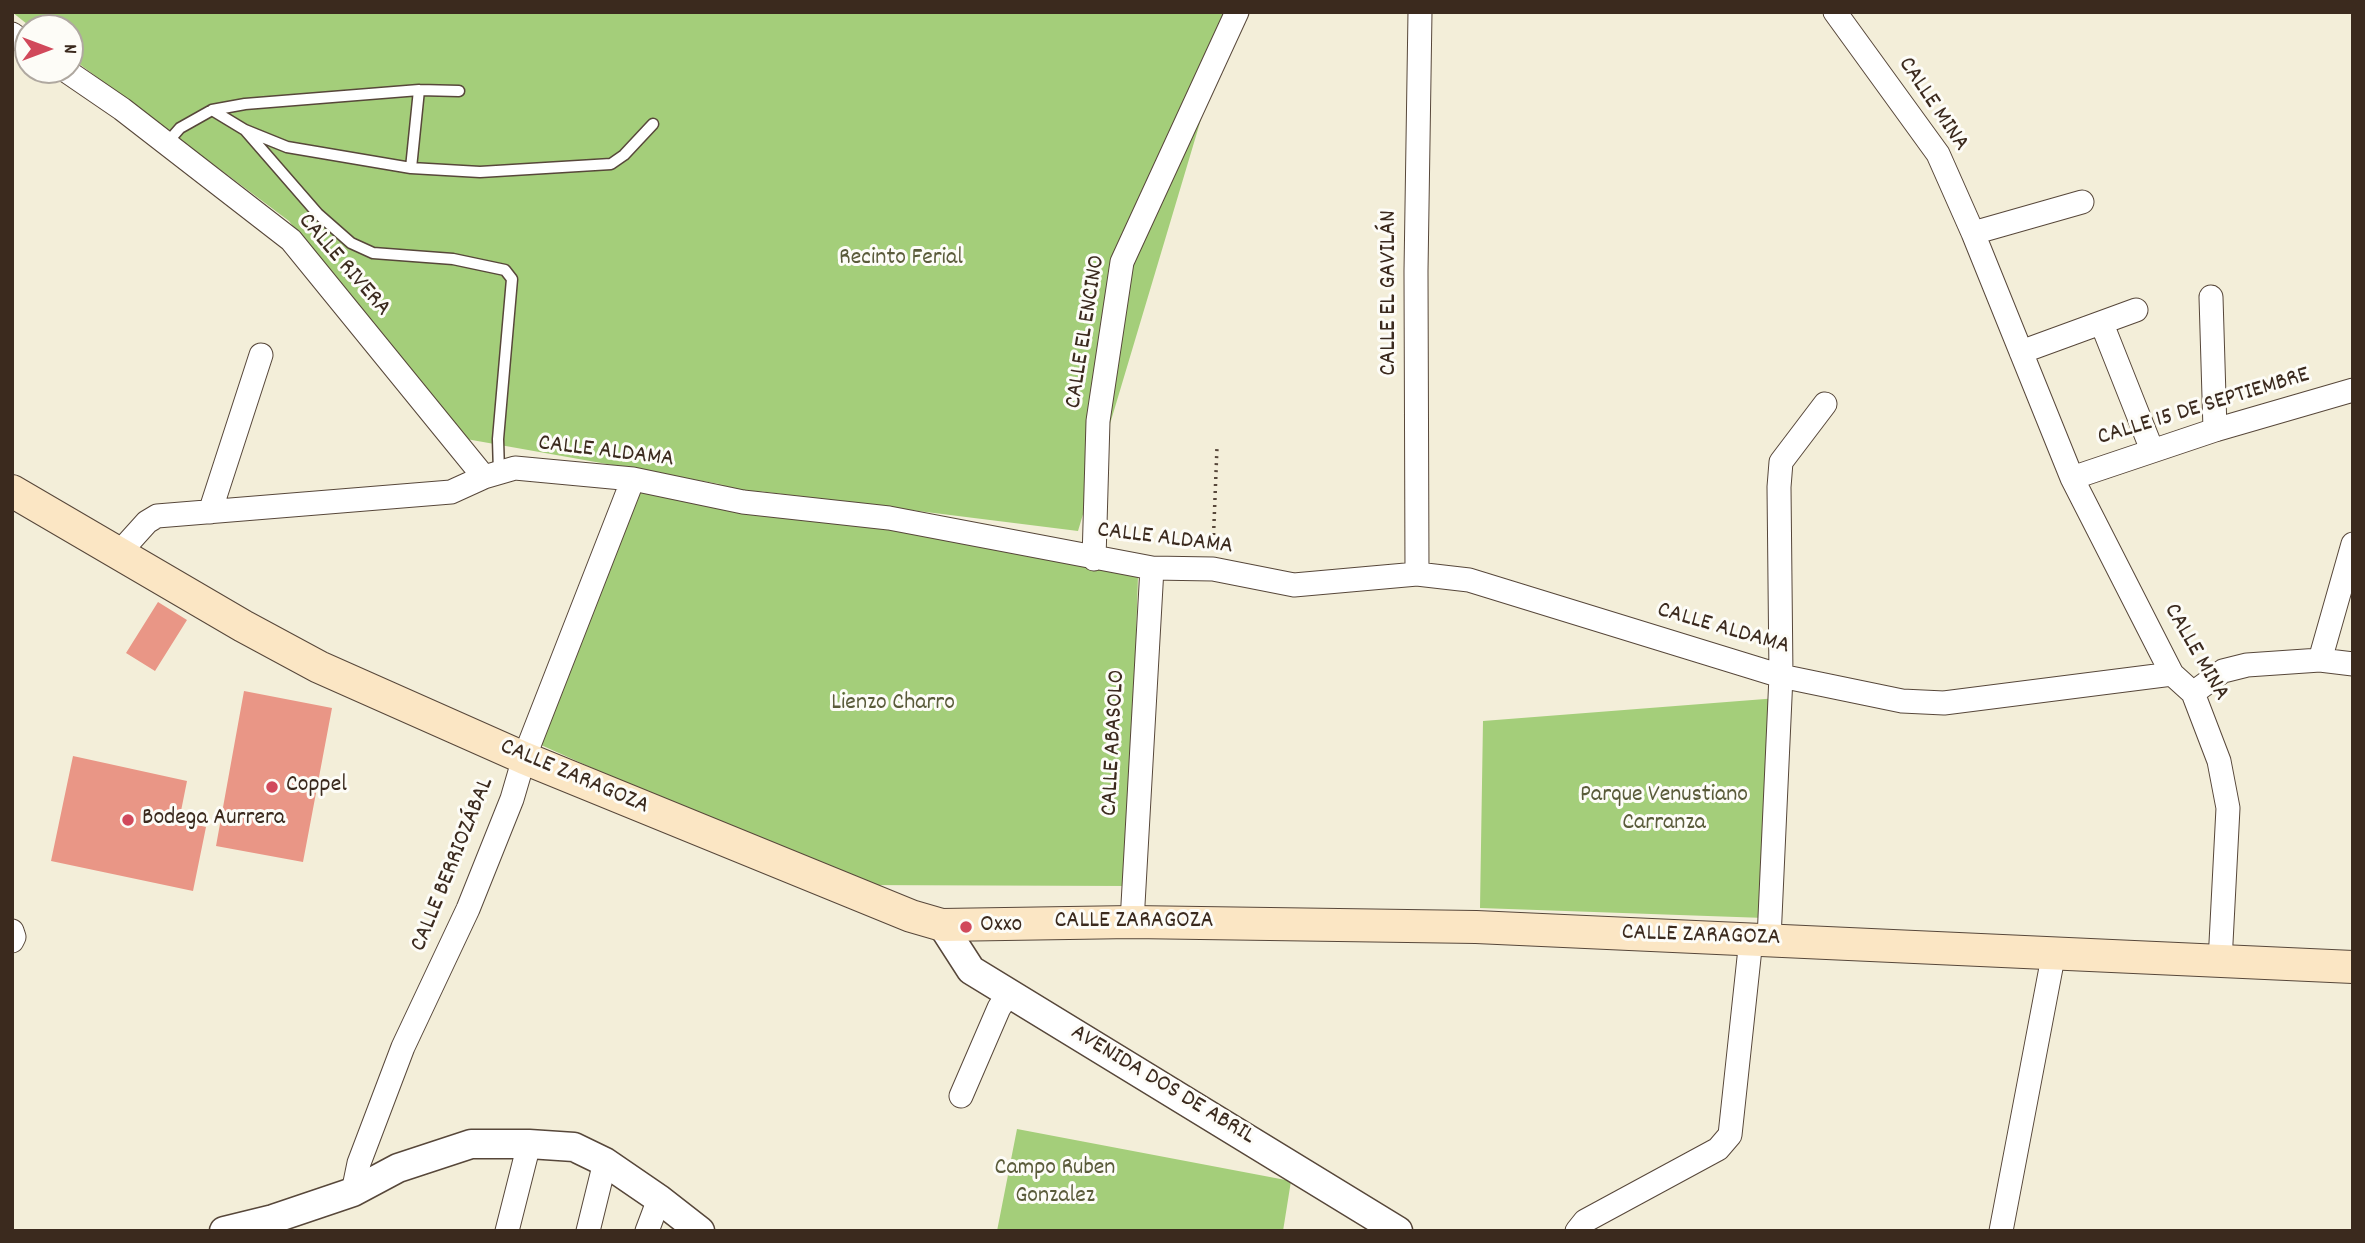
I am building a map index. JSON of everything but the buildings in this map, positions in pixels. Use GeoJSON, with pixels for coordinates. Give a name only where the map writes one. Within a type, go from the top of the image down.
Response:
{"type":"FeatureCollection","features":[{"type":"Feature","properties":{"kind":"main road","name":"CALLE ZARAGOZA"},"geometry":{"type":"LineString","coordinates":[[12,491],[243,626],[319,667],[524,758],[911,916],[942,925],[1132,922],[1476,927],[2353,967]]}},
{"type":"Feature","properties":{"kind":"street","name":"CALLE EL ENCINO"},"geometry":{"type":"LineString","coordinates":[[1094,559],[1098,421],[1122,262],[1237,12]]}},
{"type":"Feature","properties":{"kind":"street","name":"CALLE EL GAVILÁN"},"geometry":{"type":"LineString","coordinates":[[1418,574],[1416,271],[1420,12]]}},
{"type":"Feature","properties":{"kind":"street","name":"CALLE MINA"},"geometry":{"type":"LineString","coordinates":[[1835,12],[1938,154],[1973,233],[2072,478],[2172,674],[2193,693],[2219,761],[2228,808],[2220,962]]}},
{"type":"Feature","properties":{"kind":"street","name":"CALLE RIVERA"},"geometry":{"type":"LineString","coordinates":[[84,83],[122,109],[291,240],[492,475]]}},
{"type":"Feature","properties":{"kind":"street"},"geometry":{"type":"LineString","coordinates":[[1973,233],[2082,202]]}},
{"type":"Feature","properties":{"kind":"street"},"geometry":{"type":"LineString","coordinates":[[2211,297],[2215,430]]}},
{"type":"Feature","properties":{"kind":"street"},"geometry":{"type":"LineString","coordinates":[[2021,352],[2136,310]]}},
{"type":"Feature","properties":{"kind":"street"},"geometry":{"type":"LineString","coordinates":[[2102,324],[2152,450]]}},
{"type":"Feature","properties":{"kind":"street"},"geometry":{"type":"LineString","coordinates":[[210,512],[261,355]]}},
{"type":"Feature","properties":{"kind":"street","name":"CALLE 15 DE SEPTIEMBRE"},"geometry":{"type":"LineString","coordinates":[[2072,478],[2215,430],[2353,390]]}},
{"type":"Feature","properties":{"kind":"street"},"geometry":{"type":"LineString","coordinates":[[1577,1231],[1585,1221],[1718,1150],[1730,1135],[1760,939],[1781,676],[1781,462],[1825,404]]}},
{"type":"Feature","properties":{"kind":"street","name":"CALLE ALDAMA"},"geometry":{"type":"LineString","coordinates":[[119,554],[147,522],[157,516],[451,492],[515,468],[633,479],[743,502],[889,518],[1094,559],[1152,568],[1213,569],[1294,585],[1418,574],[1469,580],[1781,676],[1902,701],[1944,703],[2172,674]]}},
{"type":"Feature","properties":{"kind":"street","name":"CALLE BERRIOZÁBAL"},"geometry":{"type":"LineString","coordinates":[[353,1192],[359,1163],[404,1047],[468,909],[633,479]]}},
{"type":"Feature","properties":{"kind":"street"},"geometry":{"type":"LineString","coordinates":[[2320,660],[2353,544]]}},
{"type":"Feature","properties":{"kind":"street","name":"CALLE ABASOLO"},"geometry":{"type":"LineString","coordinates":[[1132,922],[1152,568]]}},
{"type":"Feature","properties":{"kind":"street"},"geometry":{"type":"LineString","coordinates":[[2193,693],[2223,671],[2247,665],[2320,660],[2353,664]]}},
{"type":"Feature","properties":{"kind":"street","name":"AVENIDA DOS DE ABRIL"},"geometry":{"type":"LineString","coordinates":[[942,925],[971,970],[1398,1231]]}},
{"type":"Feature","properties":{"kind":"street"},"geometry":{"type":"LineString","coordinates":[[12,931],[12,941]]}},
{"type":"Feature","properties":{"kind":"street"},"geometry":{"type":"LineString","coordinates":[[2001,1231],[2053,952]]}},
{"type":"Feature","properties":{"kind":"street"},"geometry":{"type":"LineString","coordinates":[[961,1096],[999,1008],[1009,993]]}},
{"type":"Feature","properties":{"kind":"street"},"geometry":{"type":"LineString","coordinates":[[224,1231],[273,1219],[353,1192],[398,1168],[471,1144],[575,1147],[605,1162],[700,1231]]}},
{"type":"Feature","properties":{"kind":"street"},"geometry":{"type":"LineString","coordinates":[[507,1231],[529,1144]]}},
{"type":"Feature","properties":{"kind":"street"},"geometry":{"type":"LineString","coordinates":[[588,1231],[605,1162]]}},
{"type":"Feature","properties":{"kind":"street"},"geometry":{"type":"LineString","coordinates":[[647,1231],[659,1199]]}},
{"type":"Feature","properties":{"kind":"lane"},"geometry":{"type":"LineString","coordinates":[[166,144],[180,128],[212,110],[245,104],[419,90],[459,91]]}},
{"type":"Feature","properties":{"kind":"lane"},"geometry":{"type":"LineString","coordinates":[[411,169],[419,90]]}},
{"type":"Feature","properties":{"kind":"lane"},"geometry":{"type":"LineString","coordinates":[[212,110],[245,130],[287,148],[411,169],[480,172],[611,164],[624,155],[653,124]]}},
{"type":"Feature","properties":{"kind":"lane"},"geometry":{"type":"LineString","coordinates":[[245,130],[318,214],[351,243],[373,253],[453,259],[505,270],[512,279],[498,439],[492,475]]}},
{"type":"Feature","properties":{"kind":"path"},"geometry":{"type":"LineString","coordinates":[[1213,569],[1217,447]]}},
{"type":"Feature","properties":{"kind":"green space","name":"Recinto Ferial"},"geometry":{"type":"Polygon","coordinates":[[[12,12],[1233,12],[1078,531],[758,491],[1138,576],[1128,886],[853,885],[541,745],[628,473],[725,485],[455,437],[289,221],[84,67],[84,14],[12,12]]]}},
{"type":"Feature","properties":{"kind":"green space","name":"Parque Venustiano Carranza"},"geometry":{"type":"Polygon","coordinates":[[[1778,698],[1765,918],[1480,908],[1483,721],[1778,698]]]}},
{"type":"Feature","properties":{"kind":"green space","name":"Campo Ruben Gonzalez"},"geometry":{"type":"Polygon","coordinates":[[[1017,1129],[1291,1181],[1283,1231],[997,1231],[1017,1129]]]}},
{"type":"Feature","properties":{"kind":"place","name":"Coppel"},"geometry":{"type":"Point","coordinates":[272,787]}},
{"type":"Feature","properties":{"kind":"place","name":"Bodega Aurrera"},"geometry":{"type":"Point","coordinates":[128,820]}},
{"type":"Feature","properties":{"kind":"place","name":"Oxxo"},"geometry":{"type":"Point","coordinates":[966,927]}},
{"type":"Feature","properties":{"kind":"park label","name":"Lienzo Charro"},"geometry":{"type":"Point","coordinates":[893,705]}}]}
